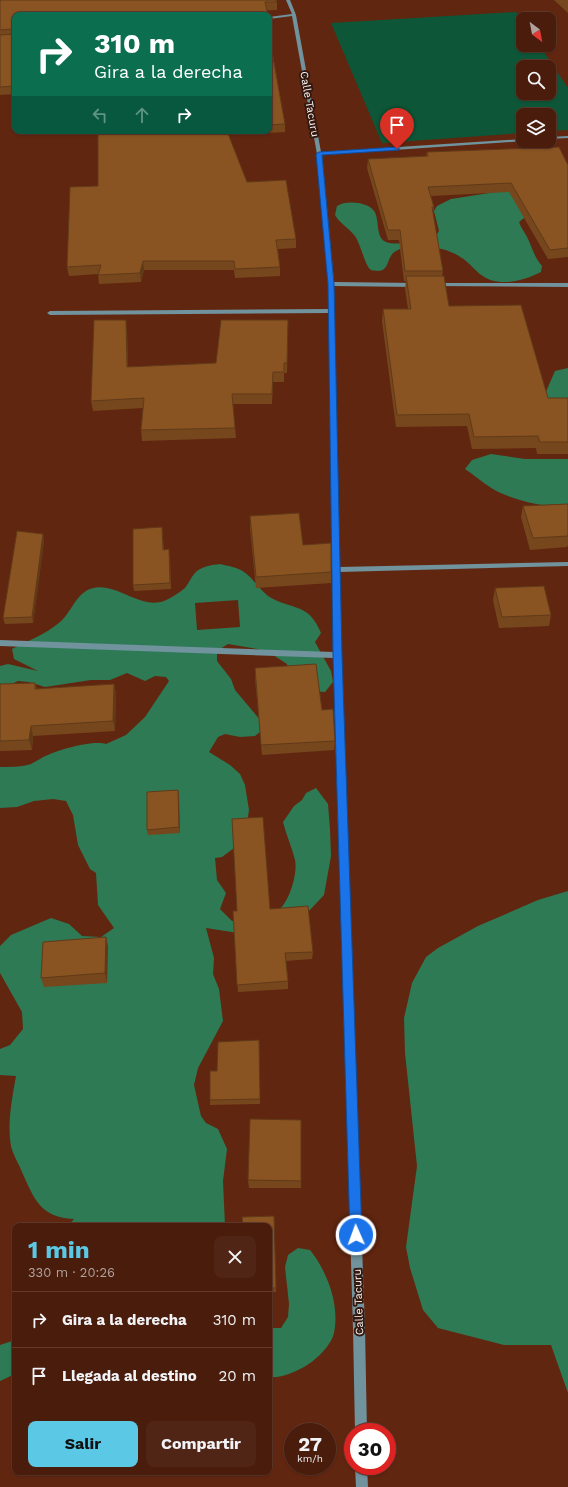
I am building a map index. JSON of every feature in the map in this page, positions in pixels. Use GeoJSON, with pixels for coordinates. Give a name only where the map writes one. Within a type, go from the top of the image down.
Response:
{"type":"FeatureCollection","features":[{"type":"Feature","properties":{"kind":"street","name":"Calle Tacuru"},"geometry":{"type":"LineString","coordinates":[[288,0],[294,15],[319,154],[331,284],[337,655],[361,1423]]}},
{"type":"Feature","properties":{"kind":"street"},"geometry":{"type":"LineString","coordinates":[[272,18],[294,15]]}},
{"type":"Feature","properties":{"kind":"street"},"geometry":{"type":"LineString","coordinates":[[556,138],[568,137]]}},
{"type":"Feature","properties":{"kind":"street"},"geometry":{"type":"LineString","coordinates":[[319,154],[516,140]]}},
{"type":"Feature","properties":{"kind":"street"},"geometry":{"type":"LineString","coordinates":[[331,284],[568,285]]}},
{"type":"Feature","properties":{"kind":"street"},"geometry":{"type":"LineString","coordinates":[[50,313],[331,311]]}},
{"type":"Feature","properties":{"kind":"street"},"geometry":{"type":"LineString","coordinates":[[336,570],[568,564]]}},
{"type":"Feature","properties":{"kind":"street"},"geometry":{"type":"LineString","coordinates":[[0,644],[337,655]]}},
{"type":"Feature","properties":{"kind":"street"},"geometry":{"type":"LineString","coordinates":[[361,1475],[362,1487]]}},
{"type":"Feature","properties":{"kind":"green space"},"geometry":{"type":"Polygon","coordinates":[[[516,12],[516,52],[544,52],[549,60],[516,60],[516,100],[556,100],[556,70],[568,88],[568,130],[556,131],[556,108],[516,108],[516,133],[382,143],[331,23],[516,12]]]}},
{"type":"Feature","properties":{"kind":"green space"},"geometry":{"type":"Polygon","coordinates":[[[515,189],[529,214],[519,222],[535,256],[542,266],[541,272],[515,281],[501,282],[488,279],[456,255],[446,250],[429,247],[409,247],[399,249],[392,254],[385,268],[378,271],[371,270],[355,236],[339,221],[335,215],[337,206],[341,204],[357,203],[367,206],[376,214],[380,237],[386,242],[397,244],[435,237],[439,231],[434,211],[437,206],[451,199],[515,189]]]}},
{"type":"Feature","properties":{"kind":"green space"},"geometry":{"type":"Polygon","coordinates":[[[568,368],[568,402],[541,403],[555,371],[568,368]]]}},
{"type":"Feature","properties":{"kind":"green space"},"geometry":{"type":"Polygon","coordinates":[[[491,454],[525,459],[568,459],[568,507],[549,506],[510,497],[493,489],[465,469],[472,460],[491,454]]]}},
{"type":"Feature","properties":{"kind":"green space"},"geometry":{"type":"Polygon","coordinates":[[[220,564],[241,570],[247,574],[268,596],[276,601],[305,611],[316,623],[321,633],[315,642],[331,671],[333,682],[325,692],[309,691],[290,675],[287,664],[270,653],[228,644],[217,651],[217,661],[231,679],[235,690],[266,727],[255,736],[240,737],[225,734],[218,737],[209,752],[230,765],[240,774],[245,785],[249,810],[247,823],[234,848],[222,857],[215,858],[217,880],[226,893],[220,909],[232,921],[237,921],[267,916],[277,911],[285,902],[292,888],[296,866],[283,822],[294,806],[302,800],[306,793],[316,788],[328,804],[330,829],[331,856],[324,895],[308,912],[248,937],[232,932],[206,928],[214,958],[213,974],[219,989],[223,1021],[198,1068],[194,1085],[201,1116],[206,1123],[218,1129],[227,1149],[223,1181],[225,1223],[71,1223],[74,1219],[54,1215],[46,1211],[40,1205],[31,1191],[11,1146],[10,1120],[16,1076],[0,1075],[0,1049],[10,1045],[23,1029],[22,1012],[0,973],[0,946],[11,935],[51,918],[69,924],[82,936],[101,937],[114,928],[98,905],[96,873],[90,869],[78,845],[73,815],[66,801],[53,799],[34,801],[17,807],[0,808],[0,767],[16,767],[31,764],[61,750],[85,744],[106,744],[126,735],[145,717],[169,681],[166,677],[155,676],[145,681],[127,673],[110,680],[91,680],[45,687],[29,682],[18,681],[0,689],[0,666],[8,664],[38,671],[14,659],[12,649],[37,637],[55,626],[64,618],[77,599],[85,591],[99,587],[109,588],[145,602],[155,603],[164,601],[185,588],[197,571],[205,567],[220,564]],[[238,600],[195,603],[197,630],[240,627],[238,600]]]}},
{"type":"Feature","properties":{"kind":"green space"},"geometry":{"type":"Polygon","coordinates":[[[568,891],[568,1393],[551,1345],[504,1345],[438,1328],[423,1310],[410,1268],[406,1247],[417,1166],[405,1053],[404,1018],[412,983],[426,957],[438,948],[478,926],[538,900],[568,891]]]}},
{"type":"Feature","properties":{"kind":"green space"},"geometry":{"type":"Polygon","coordinates":[[[298,1248],[310,1250],[322,1268],[334,1300],[334,1333],[330,1343],[318,1357],[300,1369],[287,1375],[272,1377],[272,1328],[281,1328],[288,1317],[289,1304],[285,1267],[288,1255],[298,1248]]]}},
{"type":"Feature","properties":{"kind":"green space"},"geometry":{"type":"Polygon","coordinates":[[[12,1341],[12,1375],[0,1381],[0,1345],[12,1341]]]}},
{"type":"Feature","properties":{"kind":"building"},"geometry":{"type":"Polygon","coordinates":[[[0,0],[276,0],[277,2],[265,2],[267,12],[12,12],[12,29],[0,30],[0,0]]]}},
{"type":"Feature","properties":{"kind":"building"},"geometry":{"type":"Polygon","coordinates":[[[12,34],[12,86],[0,87],[0,35],[12,34]]]}},
{"type":"Feature","properties":{"kind":"building"},"geometry":{"type":"Polygon","coordinates":[[[272,52],[285,124],[272,125],[272,52]]]}},
{"type":"Feature","properties":{"kind":"building"},"geometry":{"type":"Polygon","coordinates":[[[98,134],[228,134],[247,182],[286,180],[296,239],[276,240],[280,267],[235,269],[234,261],[143,261],[140,273],[98,275],[101,265],[67,267],[70,187],[98,186],[98,134]]]}},
{"type":"Feature","properties":{"kind":"building"},"geometry":{"type":"Polygon","coordinates":[[[559,147],[568,165],[568,248],[550,250],[511,183],[428,187],[434,207],[432,207],[443,271],[405,271],[400,230],[388,230],[368,159],[428,156],[427,152],[559,147]]]}},
{"type":"Feature","properties":{"kind":"building"},"geometry":{"type":"Polygon","coordinates":[[[406,276],[444,276],[449,306],[521,305],[548,398],[568,398],[568,442],[540,442],[538,436],[474,437],[469,414],[397,415],[383,309],[411,309],[406,276]]]}},
{"type":"Feature","properties":{"kind":"building"},"geometry":{"type":"Polygon","coordinates":[[[94,320],[126,320],[127,367],[216,363],[221,320],[288,320],[287,363],[284,363],[284,372],[273,372],[272,394],[232,394],[235,428],[141,430],[144,398],[91,401],[94,320]]]}},
{"type":"Feature","properties":{"kind":"building"},"geometry":{"type":"Polygon","coordinates":[[[568,504],[568,536],[533,538],[523,506],[568,504]]]}},
{"type":"Feature","properties":{"kind":"building"},"geometry":{"type":"Polygon","coordinates":[[[299,513],[303,545],[331,543],[331,572],[256,577],[250,516],[299,513]]]}},
{"type":"Feature","properties":{"kind":"building"},"geometry":{"type":"Polygon","coordinates":[[[162,527],[163,550],[169,549],[170,583],[133,585],[133,529],[162,527]]]}},
{"type":"Feature","properties":{"kind":"building"},"geometry":{"type":"Polygon","coordinates":[[[17,531],[43,534],[32,617],[3,618],[17,531]]]}},
{"type":"Feature","properties":{"kind":"building"},"geometry":{"type":"Polygon","coordinates":[[[544,586],[551,615],[502,617],[495,588],[544,586]]]}},
{"type":"Feature","properties":{"kind":"building"},"geometry":{"type":"Polygon","coordinates":[[[316,664],[322,710],[333,709],[335,741],[261,745],[255,668],[316,664]]]}},
{"type":"Feature","properties":{"kind":"building"},"geometry":{"type":"Polygon","coordinates":[[[35,683],[35,689],[114,684],[113,721],[31,726],[29,740],[0,741],[0,684],[35,683]]]}},
{"type":"Feature","properties":{"kind":"building"},"geometry":{"type":"Polygon","coordinates":[[[178,790],[179,827],[147,830],[147,792],[178,790]]]}},
{"type":"Feature","properties":{"kind":"building"},"geometry":{"type":"Polygon","coordinates":[[[263,817],[270,909],[308,906],[313,952],[285,953],[288,981],[237,985],[233,911],[237,911],[232,819],[263,817]]]}},
{"type":"Feature","properties":{"kind":"building"},"geometry":{"type":"Polygon","coordinates":[[[106,937],[105,973],[41,978],[43,942],[106,937]]]}},
{"type":"Feature","properties":{"kind":"building"},"geometry":{"type":"Polygon","coordinates":[[[259,1040],[260,1099],[210,1100],[210,1071],[217,1071],[218,1042],[259,1040]]]}},
{"type":"Feature","properties":{"kind":"building"},"geometry":{"type":"Polygon","coordinates":[[[250,1119],[301,1120],[301,1181],[248,1180],[250,1119]]]}},
{"type":"Feature","properties":{"kind":"building"},"geometry":{"type":"Polygon","coordinates":[[[274,1216],[276,1288],[272,1288],[272,1223],[243,1223],[242,1217],[274,1216]]]}},
{"type":"Feature","properties":{"kind":"route"},"geometry":{"type":"LineString","coordinates":[[356,1235],[337,655],[331,284],[319,154],[397,149]]}}]}
